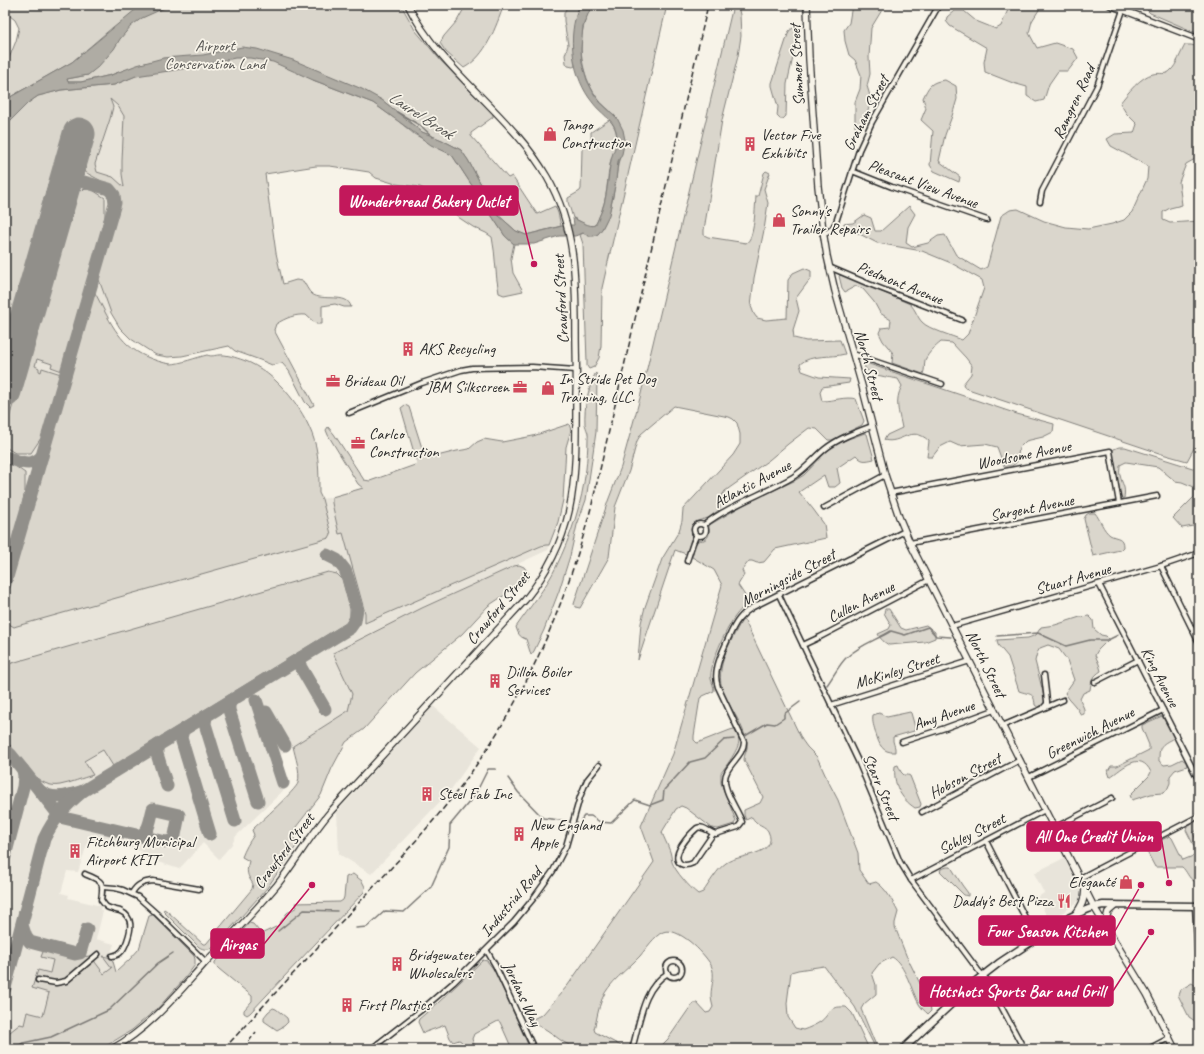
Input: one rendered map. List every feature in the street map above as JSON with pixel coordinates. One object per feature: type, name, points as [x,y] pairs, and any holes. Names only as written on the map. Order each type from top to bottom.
[{"type":"main road","name":"Crawford Street","points":[[112,1049],[132,1036],[160,1012],[183,988],[277,884],[311,835],[331,811],[502,626],[535,588],[557,548],[569,512],[575,464],[575,280],[574,260],[570,238],[559,200],[548,178],[532,154],[509,125],[445,60],[422,31],[408,5]]},
{"type":"main road","name":"Summer Street","points":[[807,5],[818,193],[823,235],[829,267]]},
{"type":"main road","points":[[1110,5],[1199,39]]},
{"type":"main road","name":"North Street","points":[[829,267],[885,476],[890,493],[910,543],[1094,907],[1147,994],[1175,1049]]},
{"type":"main road","points":[[1075,915],[1084,901],[1085,889]]},
{"type":"main road","points":[[902,1049],[983,975],[1062,921],[1094,907],[1116,905],[1197,906]]},
{"type":"main road","points":[[1105,924],[1108,912],[1116,905]]},
{"type":"street","name":"Graham Street","points":[[823,235],[832,229],[836,222],[859,150],[872,122],[939,5]]},
{"type":"street","name":"Ramgren Road","points":[[1040,202],[1042,191],[1097,86],[1123,10]]},
{"type":"street","name":"Pleasant View Avenue","points":[[852,171],[892,187],[987,220]]},
{"type":"street","name":"Piedmont Avenue","points":[[829,267],[962,320]]},
{"type":"street","points":[[853,354],[942,384]]},
{"type":"street","points":[[349,413],[445,375],[468,369],[532,367],[576,370]]},
{"type":"street","name":"Atlantic Avenue","points":[[687,561],[696,536],[694,532],[695,527],[698,524],[704,525],[734,506],[798,474],[825,449],[834,443],[872,426]]},
{"type":"street","name":"Woodsome Avenue","points":[[890,493],[1110,451],[1119,503]]},
{"type":"street","points":[[824,508],[885,476]]},
{"type":"street","name":"Sargent Avenue","points":[[910,543],[1157,496]]},
{"type":"street","name":"Atlantic Avenue","points":[[696,536],[700,537],[706,534],[706,528],[704,525]]},
{"type":"street","name":"Morningside Street","points":[[713,834],[722,833],[738,827],[742,822],[726,786],[725,779],[727,772],[742,749],[744,742],[716,684],[716,673],[719,660],[738,619],[754,607],[905,531]]},
{"type":"street","name":"Stuart Avenue","points":[[952,626],[1161,566],[1199,553]]},
{"type":"street","points":[[1161,566],[1199,643]]},
{"type":"street","name":"Cullen Avenue","points":[[803,645],[860,617],[929,580]]},
{"type":"street","name":"King Avenue","points":[[1099,584],[1199,781]]},
{"type":"street","name":"Starr Street","points":[[779,595],[858,761],[900,862],[910,880],[978,970],[988,980],[1024,1049]]},
{"type":"street","points":[[1094,682],[1138,660]]},
{"type":"street","name":"McKinley Street","points":[[831,705],[970,661]]},
{"type":"street","points":[[1043,709],[1047,703],[1044,675]]},
{"type":"street","points":[[1002,726],[1063,700]]},
{"type":"street","name":"Amy Avenue","points":[[902,742],[994,710]]},
{"type":"street","name":"Greenwich Avenue","points":[[1029,777],[1163,710]]},
{"type":"street","name":"Hobson Street","points":[[922,812],[1020,760]]},
{"type":"street","name":"Industrial Road","points":[[371,1049],[436,998],[487,950],[514,922],[540,890],[562,856],[580,797],[587,780],[599,765]]},
{"type":"street","points":[[1054,828],[1112,798]]},
{"type":"street","name":"Schley Street","points":[[910,880],[1045,810]]},
{"type":"street","points":[[1080,878],[1199,816]]},
{"type":"street","points":[[702,827],[713,834],[693,863],[685,865],[678,861],[678,851],[695,829],[702,827]]},
{"type":"street","points":[[986,841],[1036,939]]},
{"type":"street","points":[[85,874],[98,879],[103,887],[101,900],[107,907],[125,914],[131,925],[123,950],[117,955],[112,956]]},
{"type":"street","points":[[132,893],[138,885],[146,882],[199,889]]},
{"type":"street","points":[[103,887],[115,888],[132,893],[146,903],[206,962]]},
{"type":"street","points":[[1197,906],[1199,981]]},
{"type":"street","name":"Jordans Way","points":[[487,950],[534,1049]]},
{"type":"street","points":[[38,980],[56,983],[66,982],[98,954]]},
{"type":"street","points":[[632,1049],[645,1000],[655,983],[668,973]]},
{"type":"street","points":[[1148,1049],[1169,1038]]},
{"type":"street","points":[[379,1043],[382,1049]]},
{"type":"shaded area","points":[[141,5],[171,5],[142,18],[131,26],[98,67],[88,75],[67,79],[68,82],[81,82],[111,75],[137,65],[163,58],[203,55],[242,47],[257,49],[293,60],[362,89],[382,100],[422,132],[461,150],[497,214],[516,231],[526,235],[566,225],[574,225],[573,218],[593,226],[597,222],[602,210],[617,136],[612,123],[596,107],[580,81],[573,56],[572,43],[573,29],[580,5],[592,5],[583,26],[581,49],[582,63],[587,80],[594,94],[600,102],[617,118],[623,130],[625,140],[622,154],[618,161],[616,181],[609,215],[602,229],[594,236],[589,236],[583,233],[575,236],[559,236],[534,244],[514,244],[505,236],[452,155],[431,145],[373,103],[313,80],[273,62],[250,58],[235,58],[195,67],[136,76],[114,85],[61,90],[38,96],[28,103],[5,126],[5,101],[72,62]]},
{"type":"shaded area","points":[[123,84],[132,121],[116,271],[90,441],[297,506],[493,452],[566,457],[563,500],[558,522],[548,550],[422,608],[352,694],[348,711],[279,755],[288,782],[287,787],[236,836],[232,844],[219,859],[203,843],[179,869],[140,856],[141,851],[89,838],[78,872],[67,871],[61,893],[69,895],[68,898],[101,906],[100,910],[103,911],[96,939],[114,944],[111,953],[115,972],[14,1049],[5,1049],[5,168]]},
{"type":"shaded area","points":[[433,706],[481,747],[450,791],[371,874],[339,854],[337,812]]},
{"type":"shaded area","points":[[1064,858],[1081,891],[1080,899],[1049,922],[1038,897],[1044,893],[1034,873]]},
{"type":"green space","name":"Airport Conservation Land","points":[[5,5],[49,5],[51,8],[63,5],[401,5],[415,30],[441,61],[493,114],[493,117],[471,133],[471,136],[508,178],[512,176],[537,214],[555,206],[561,226],[526,235],[516,231],[497,214],[461,150],[422,132],[382,100],[313,80],[373,103],[414,134],[452,155],[505,236],[514,244],[511,258],[513,273],[523,291],[504,295],[499,293],[492,237],[458,217],[443,199],[420,187],[396,184],[376,178],[369,172],[330,166],[316,166],[265,174],[276,253],[283,284],[296,280],[303,281],[312,294],[322,297],[340,298],[349,302],[351,307],[344,307],[335,304],[322,306],[322,324],[316,324],[306,315],[298,315],[276,324],[274,330],[314,405],[310,407],[305,402],[289,371],[282,363],[272,365],[235,351],[229,346],[182,356],[168,357],[156,355],[131,339],[120,328],[111,313],[98,277],[119,203],[117,193],[108,184],[81,169],[90,136],[68,130],[5,349],[5,126],[28,103],[38,96],[61,90],[114,85],[138,75],[125,70],[81,82],[68,82],[67,79],[88,75],[113,27],[72,62],[5,101],[5,68],[16,41],[19,28],[15,20],[5,12]],"holes":[[[110,99],[118,106],[124,116],[122,161],[124,187],[113,177],[97,172],[95,164],[113,107]]]},
{"type":"green space","points":[[466,5],[504,5],[493,32],[479,56],[464,68],[446,52],[440,43],[457,21]]},
{"type":"green space","points":[[568,5],[580,5],[574,28],[573,43],[575,66],[573,67],[568,66],[566,63],[565,55],[568,45],[564,13]]},
{"type":"green space","points":[[592,5],[667,5],[602,288],[601,346],[599,358],[594,367],[589,369],[587,366],[583,244],[580,235],[583,233],[589,236],[598,234],[603,227],[610,210],[618,164],[621,156],[621,142],[618,123],[612,113],[593,92],[585,74],[581,54],[582,34],[585,20]]},
{"type":"green space","points":[[852,5],[885,5],[871,28],[869,57],[870,74],[867,86],[871,99],[865,123],[860,129],[855,127],[855,102],[860,89],[861,75],[855,60],[849,55],[844,30],[849,23]]},
{"type":"green space","points":[[1010,5],[1042,5],[1032,21],[1029,33],[1037,48],[1055,43],[1073,49],[1078,58],[1068,71],[1058,71],[1049,84],[1044,100],[1036,102],[1027,96],[1027,87],[985,72],[984,62],[987,48],[950,26],[946,21],[947,17],[954,11],[964,11],[976,21],[996,29],[1001,26]]},
{"type":"green space","points":[[1150,5],[1199,5],[1199,34],[1150,13],[1147,10]]},
{"type":"green space","points":[[737,7],[740,15],[741,36],[738,56],[722,120],[704,235],[708,237],[746,243],[749,240],[753,229],[756,196],[758,196],[764,173],[766,171],[770,173],[764,189],[768,203],[754,278],[751,306],[754,314],[757,318],[766,320],[787,318],[788,280],[793,273],[804,268],[811,271],[811,278],[796,298],[799,311],[793,330],[794,338],[806,341],[840,340],[845,354],[815,357],[800,364],[802,371],[819,377],[850,379],[849,383],[822,387],[820,392],[822,401],[848,398],[856,399],[864,421],[862,425],[832,440],[828,440],[817,429],[809,428],[769,460],[725,491],[721,497],[721,506],[719,510],[708,518],[697,521],[693,524],[691,528],[692,537],[686,554],[675,550],[638,660],[641,623],[645,607],[662,559],[679,531],[683,509],[733,455],[740,444],[740,434],[737,423],[733,419],[674,406],[641,434],[637,441],[629,471],[615,507],[609,557],[580,608],[575,607],[574,604],[608,501],[621,467],[640,398],[732,10]]},
{"type":"green space","points":[[793,28],[798,32],[798,35],[787,84],[786,116],[783,119],[780,119],[777,116],[778,107],[772,83],[789,31]]},
{"type":"green space","points":[[1185,45],[1199,47],[1199,78],[1196,88],[1199,114],[1199,159],[1197,158],[1186,164],[1179,182],[1182,205],[1170,208],[1163,212],[1163,220],[1170,223],[1199,221],[1199,439],[1187,461],[965,388],[963,384],[971,374],[972,366],[952,343],[941,342],[932,350],[925,360],[923,374],[892,363],[893,353],[883,341],[879,333],[881,328],[890,327],[891,320],[880,313],[874,302],[863,289],[856,286],[845,292],[842,288],[839,276],[841,275],[848,277],[910,304],[925,325],[962,340],[968,334],[984,288],[982,280],[951,263],[922,251],[877,243],[843,224],[853,223],[864,215],[871,218],[875,231],[881,231],[909,206],[915,214],[908,227],[906,243],[912,247],[928,243],[938,236],[945,235],[956,255],[981,270],[987,267],[1001,216],[1010,210],[1018,209],[1044,221],[1066,227],[1088,229],[1124,220],[1132,212],[1147,179],[1148,166],[1111,146],[1107,139],[1115,134],[1134,133],[1137,124],[1126,113],[1120,103],[1135,86],[1148,75],[1169,72],[1175,65]]},
{"type":"green space","points":[[945,80],[956,86],[957,99],[945,135],[939,161],[960,177],[959,182],[934,171],[930,165],[933,131],[921,120],[926,108],[923,98],[927,90],[933,83]]},
{"type":"green space","points":[[609,120],[616,131],[616,145],[611,160],[606,195],[602,209],[597,222],[590,226],[573,218],[568,198],[581,189],[582,149],[591,143],[591,132]]},
{"type":"green space","points":[[91,189],[105,198],[105,216],[62,371],[51,367],[52,364],[37,359],[35,366],[39,368],[39,371],[41,372],[42,368],[61,374],[55,397],[41,438],[31,453],[15,453],[5,447],[5,432],[75,190]]},
{"type":"green space","points":[[94,291],[109,320],[121,338],[137,352],[147,357],[171,364],[184,362],[207,355],[228,356],[243,360],[255,366],[279,384],[299,408],[312,434],[318,458],[319,493],[331,534],[329,538],[14,627],[9,624],[5,637],[5,599]]},
{"type":"green space","points":[[866,363],[1017,414],[1054,424],[1053,432],[1043,437],[1026,441],[1019,448],[1017,462],[1012,466],[1004,466],[997,447],[985,444],[959,446],[950,442],[940,447],[932,457],[927,457],[929,441],[923,436],[917,434],[896,440],[884,440],[887,435],[902,428],[898,397],[902,386],[898,379],[879,376],[870,372],[864,366]]},
{"type":"green space","points":[[596,373],[596,432],[586,500],[577,525],[570,556],[559,591],[544,630],[531,655],[526,639],[520,636],[516,627],[552,575],[575,519],[582,494],[586,465],[588,433],[585,424],[586,404],[590,386]]},
{"type":"green space","points":[[405,405],[409,407],[423,451],[427,458],[469,449],[477,442],[484,439],[502,442],[533,436],[569,424],[571,430],[566,447],[563,500],[558,522],[549,545],[541,546],[365,623],[365,613],[343,533],[339,534],[332,503],[332,497],[363,488],[358,484],[326,430],[328,427],[334,434],[364,480],[370,481],[417,463],[401,408]]},
{"type":"green space","points":[[865,433],[867,434],[874,459],[864,460],[860,459],[856,455],[837,468],[840,483],[835,487],[828,487],[824,475],[799,492],[824,524],[826,538],[775,549],[764,562],[757,563],[749,561],[742,570],[744,575],[738,585],[746,597],[745,601],[743,607],[727,630],[715,656],[711,673],[714,691],[700,698],[694,736],[694,740],[697,743],[734,729],[737,735],[739,741],[737,748],[721,773],[721,783],[736,821],[734,824],[718,829],[712,828],[686,808],[681,806],[676,809],[662,832],[676,870],[698,894],[703,892],[716,873],[726,863],[763,850],[768,845],[770,839],[767,829],[756,822],[752,817],[746,820],[744,815],[744,810],[760,803],[763,797],[744,760],[747,747],[746,739],[741,725],[723,692],[721,683],[722,664],[725,654],[742,620],[745,621],[802,740],[817,757],[838,800],[858,853],[859,870],[869,884],[876,882],[883,888],[898,912],[895,927],[906,955],[930,1004],[931,1011],[928,1014],[922,1008],[897,961],[892,957],[879,964],[872,973],[876,985],[876,994],[864,1004],[861,1009],[879,1049],[876,1049],[855,1007],[824,966],[791,972],[787,1003],[788,1017],[795,1028],[803,1030],[820,1022],[832,1009],[846,1007],[852,1013],[869,1049],[846,1049],[839,1046],[836,1049],[658,1049],[668,1039],[693,1003],[697,1003],[706,1013],[710,1012],[713,1007],[711,995],[713,972],[711,965],[703,954],[690,942],[676,933],[669,931],[663,932],[653,940],[640,956],[613,982],[605,993],[599,1006],[594,1029],[595,1032],[625,1049],[598,1049],[590,1045],[569,1045],[547,1030],[531,1024],[529,1021],[543,1014],[568,985],[654,862],[641,826],[673,754],[722,585],[714,570],[692,557],[694,546],[697,541],[704,540],[707,537],[709,534],[709,526],[711,524],[752,500],[794,481],[804,475],[825,453],[835,445]]},
{"type":"green space","points":[[1125,447],[1199,470],[1199,525],[1182,528],[1173,518],[1194,497],[1194,487],[1175,481],[1158,467],[1126,462],[1120,465],[1120,474],[1124,486],[1124,498],[1121,498],[1112,452],[1114,449]]},
{"type":"green space","points":[[12,464],[25,473],[25,491],[16,532],[5,570],[5,465]]},
{"type":"green space","points":[[1089,513],[1095,513],[1103,527],[1110,535],[1121,539],[1123,547],[1120,550],[1093,556],[1084,519]]},
{"type":"green space","points":[[519,565],[524,567],[529,574],[526,581],[488,606],[462,634],[415,673],[364,729],[346,742],[332,768],[321,795],[292,834],[297,845],[267,888],[214,947],[210,949],[203,949],[199,947],[163,911],[164,909],[167,911],[203,944],[206,944],[252,889],[253,884],[248,873],[249,861],[242,857],[254,835],[252,830],[285,799],[298,783],[298,769],[293,746],[348,711],[352,694],[333,653],[422,608]]},
{"type":"green space","points":[[328,572],[337,574],[342,579],[350,609],[350,616],[346,623],[113,766],[103,750],[84,761],[93,775],[60,785],[52,785],[45,783],[33,774],[10,745],[5,743],[5,665]]},
{"type":"green space","points":[[885,609],[889,609],[901,628],[906,630],[926,625],[935,632],[935,638],[925,642],[889,645],[880,638],[878,634],[889,629],[891,625],[884,613]]},
{"type":"green space","points":[[1089,616],[1093,620],[1094,629],[1109,639],[1095,655],[1101,671],[1093,679],[1090,690],[1083,693],[1080,699],[1084,709],[1084,714],[1081,715],[1065,693],[1074,680],[1067,660],[1059,649],[1048,645],[1040,648],[1035,661],[1045,700],[1039,708],[1035,705],[1034,698],[1032,696],[1019,691],[1008,657],[998,645],[997,640],[1028,638],[1036,635],[1041,627]]},
{"type":"green space","points":[[910,712],[915,727],[914,731],[893,737],[895,752],[887,751],[882,747],[877,738],[873,715],[879,713],[887,717]]},
{"type":"green space","points":[[1162,716],[1174,738],[1161,746],[1159,761],[1164,765],[1172,764],[1182,759],[1186,762],[1187,766],[1175,770],[1170,776],[1170,783],[1167,790],[1162,793],[1151,794],[1132,800],[1130,795],[1149,776],[1151,772],[1147,766],[1142,762],[1131,763],[1110,777],[1108,771],[1111,766],[1117,766],[1149,750],[1149,745],[1142,725]]},
{"type":"green space","points":[[898,765],[904,775],[910,776],[921,804],[920,807],[915,808],[905,800],[896,785],[895,766]]},
{"type":"green space","points":[[1199,820],[1199,829],[1193,833],[1199,846],[1199,879],[1194,881],[1192,880],[1182,867],[1155,867],[1146,850],[1146,847],[1170,836],[1183,860],[1198,854],[1186,830],[1187,826]]},
{"type":"green space","points":[[951,867],[968,893],[968,896],[964,895],[940,871],[941,869]]},
{"type":"green space","points":[[353,874],[362,881],[365,887],[364,892],[250,1013],[247,1015],[244,1013],[244,1010],[252,1001],[252,996],[219,969],[215,965],[215,962],[249,923],[253,924],[263,933],[278,926],[287,913],[297,907],[295,903],[340,902],[344,897],[346,877]]},
{"type":"green space","points":[[153,915],[194,956],[195,959],[195,965],[159,1007],[132,1030],[101,1049],[5,1049],[5,1036],[20,1024],[24,1025],[27,1012],[43,1016],[49,993],[32,988],[38,970],[50,973],[53,960],[41,957],[44,949],[72,957],[93,956],[95,962],[104,974],[112,968],[103,956],[112,958],[116,972],[139,949],[149,916]]},
{"type":"green space","points":[[483,960],[487,961],[495,971],[530,1049],[512,1049],[500,1022],[498,1021],[474,1034],[472,1039],[476,1049],[465,1049],[459,1040],[453,1042],[445,1025],[423,1033],[418,1022],[419,1019]]},
{"type":"green space","points":[[1192,983],[1196,986],[1199,994],[1199,1033],[1195,1021],[1189,1017],[1178,995],[1180,990]]},
{"type":"green space","points":[[273,1008],[287,1018],[288,1022],[277,1030],[264,1021],[264,1017]]},
{"type":"waterway","name":"Laurel Brook","points":[[397,112],[421,126],[433,137]]},
{"type":"waterway","points":[[827,685],[839,666],[847,657],[863,646],[891,631],[905,635],[928,627],[936,636],[951,637]]},
{"type":"waterway","points":[[997,636],[1038,633],[1066,646],[1090,640],[1108,640],[1118,635]]},
{"type":"waterway","points":[[745,736],[767,723],[775,724],[784,718],[784,714],[800,702]]},
{"type":"waterway","points":[[581,820],[584,816],[591,816],[600,822],[611,823],[635,800],[650,805],[663,800],[664,790],[690,762],[705,758],[724,740],[734,739]]},
{"type":"waterway","points":[[356,928],[367,927],[385,911],[404,912],[431,887],[449,847],[450,825],[475,795],[488,769],[496,769]]},
{"type":"waterway","points":[[508,778],[518,792],[543,818],[568,821]]},
{"type":"waterway","points":[[278,931],[304,910],[337,911]]},
{"type":"waterway","points":[[13,1049],[23,1043],[51,1037],[109,1010],[158,963],[173,953]]},
{"type":"taxiway","points":[[5,584],[115,203],[114,195],[109,189],[66,177]]},
{"type":"taxiway","points":[[5,457],[20,462],[29,463],[38,460],[42,456]]},
{"type":"taxiway","points":[[5,988],[44,839],[65,807],[83,791],[350,628],[355,621],[357,609],[348,578],[345,570],[337,560],[327,555]]},
{"type":"taxiway","points":[[301,658],[300,666],[325,709]]},
{"type":"taxiway","points":[[256,700],[283,783]]},
{"type":"taxiway","points":[[231,701],[229,710],[258,801]]},
{"type":"taxiway","points":[[266,712],[285,745]]},
{"type":"taxiway","points":[[206,716],[205,724],[235,821]]},
{"type":"taxiway","points":[[183,730],[181,738],[210,834]]},
{"type":"taxiway","points":[[158,745],[157,754],[167,786]]},
{"type":"taxiway","points":[[5,750],[11,755],[40,791],[45,794],[60,797],[80,792]]},
{"type":"taxiway","points":[[5,856],[23,787],[23,770]]},
{"type":"taxiway","points":[[40,791],[58,814],[64,818],[166,842],[174,840],[179,815],[153,809],[147,829],[145,832],[142,834],[138,836]]},
{"type":"taxiway","points":[[22,925],[26,937],[30,942],[75,954],[80,953],[87,929]]},
{"type":"runway","points":[[5,391],[79,134]]},
{"type":"railway","points":[[224,1049],[444,808],[485,752],[520,694],[535,664],[549,633],[573,570],[592,504],[708,5]]},
{"type":"railway","points":[[243,1049],[256,1032]]},
{"type":"place","name":"Tango Construction","points":[[550,134]]},
{"type":"place","name":"Vector Five Exhibits","points":[[750,144]]},
{"type":"place","name":"Sonny's Trailer Repairs","points":[[779,220]]},
{"type":"place","name":"Wonderbread Bakery Outlet","points":[[534,264]]},
{"type":"place","name":"AKS Recycling","points":[[408,349]]},
{"type":"place","name":"Brideau Oil","points":[[333,381]]},
{"type":"place","name":"JBM Silkscreen","points":[[520,387]]},
{"type":"place","name":"In Stride Pet Dog Training, LLC.","points":[[548,388]]},
{"type":"place","name":"Carlco Construction","points":[[358,443]]},
{"type":"place","name":"Dillon Boiler Services","points":[[495,681]]},
{"type":"place","name":"Steel Fab Inc","points":[[427,794]]},
{"type":"place","name":"New England Apple","points":[[519,834]]},
{"type":"place","name":"Fitchburg Municipal Airport KFIT","points":[[75,851]]},
{"type":"place","name":"Eleganté","points":[[1126,882]]},
{"type":"place","name":"All One Credit Union","points":[[1169,883]]},
{"type":"place","name":"Airgas","points":[[312,885]]},
{"type":"place","name":"Four Season Kitchen","points":[[1141,885]]},
{"type":"place","name":"Daddy's Best Pizza","points":[[1064,901]]},
{"type":"place","name":"Hotshots Sports Bar and Grill","points":[[1151,932]]},
{"type":"place","name":"Bridgewater Wholesalers","points":[[397,964]]},
{"type":"place","name":"First Plastics","points":[[347,1005]]}]
